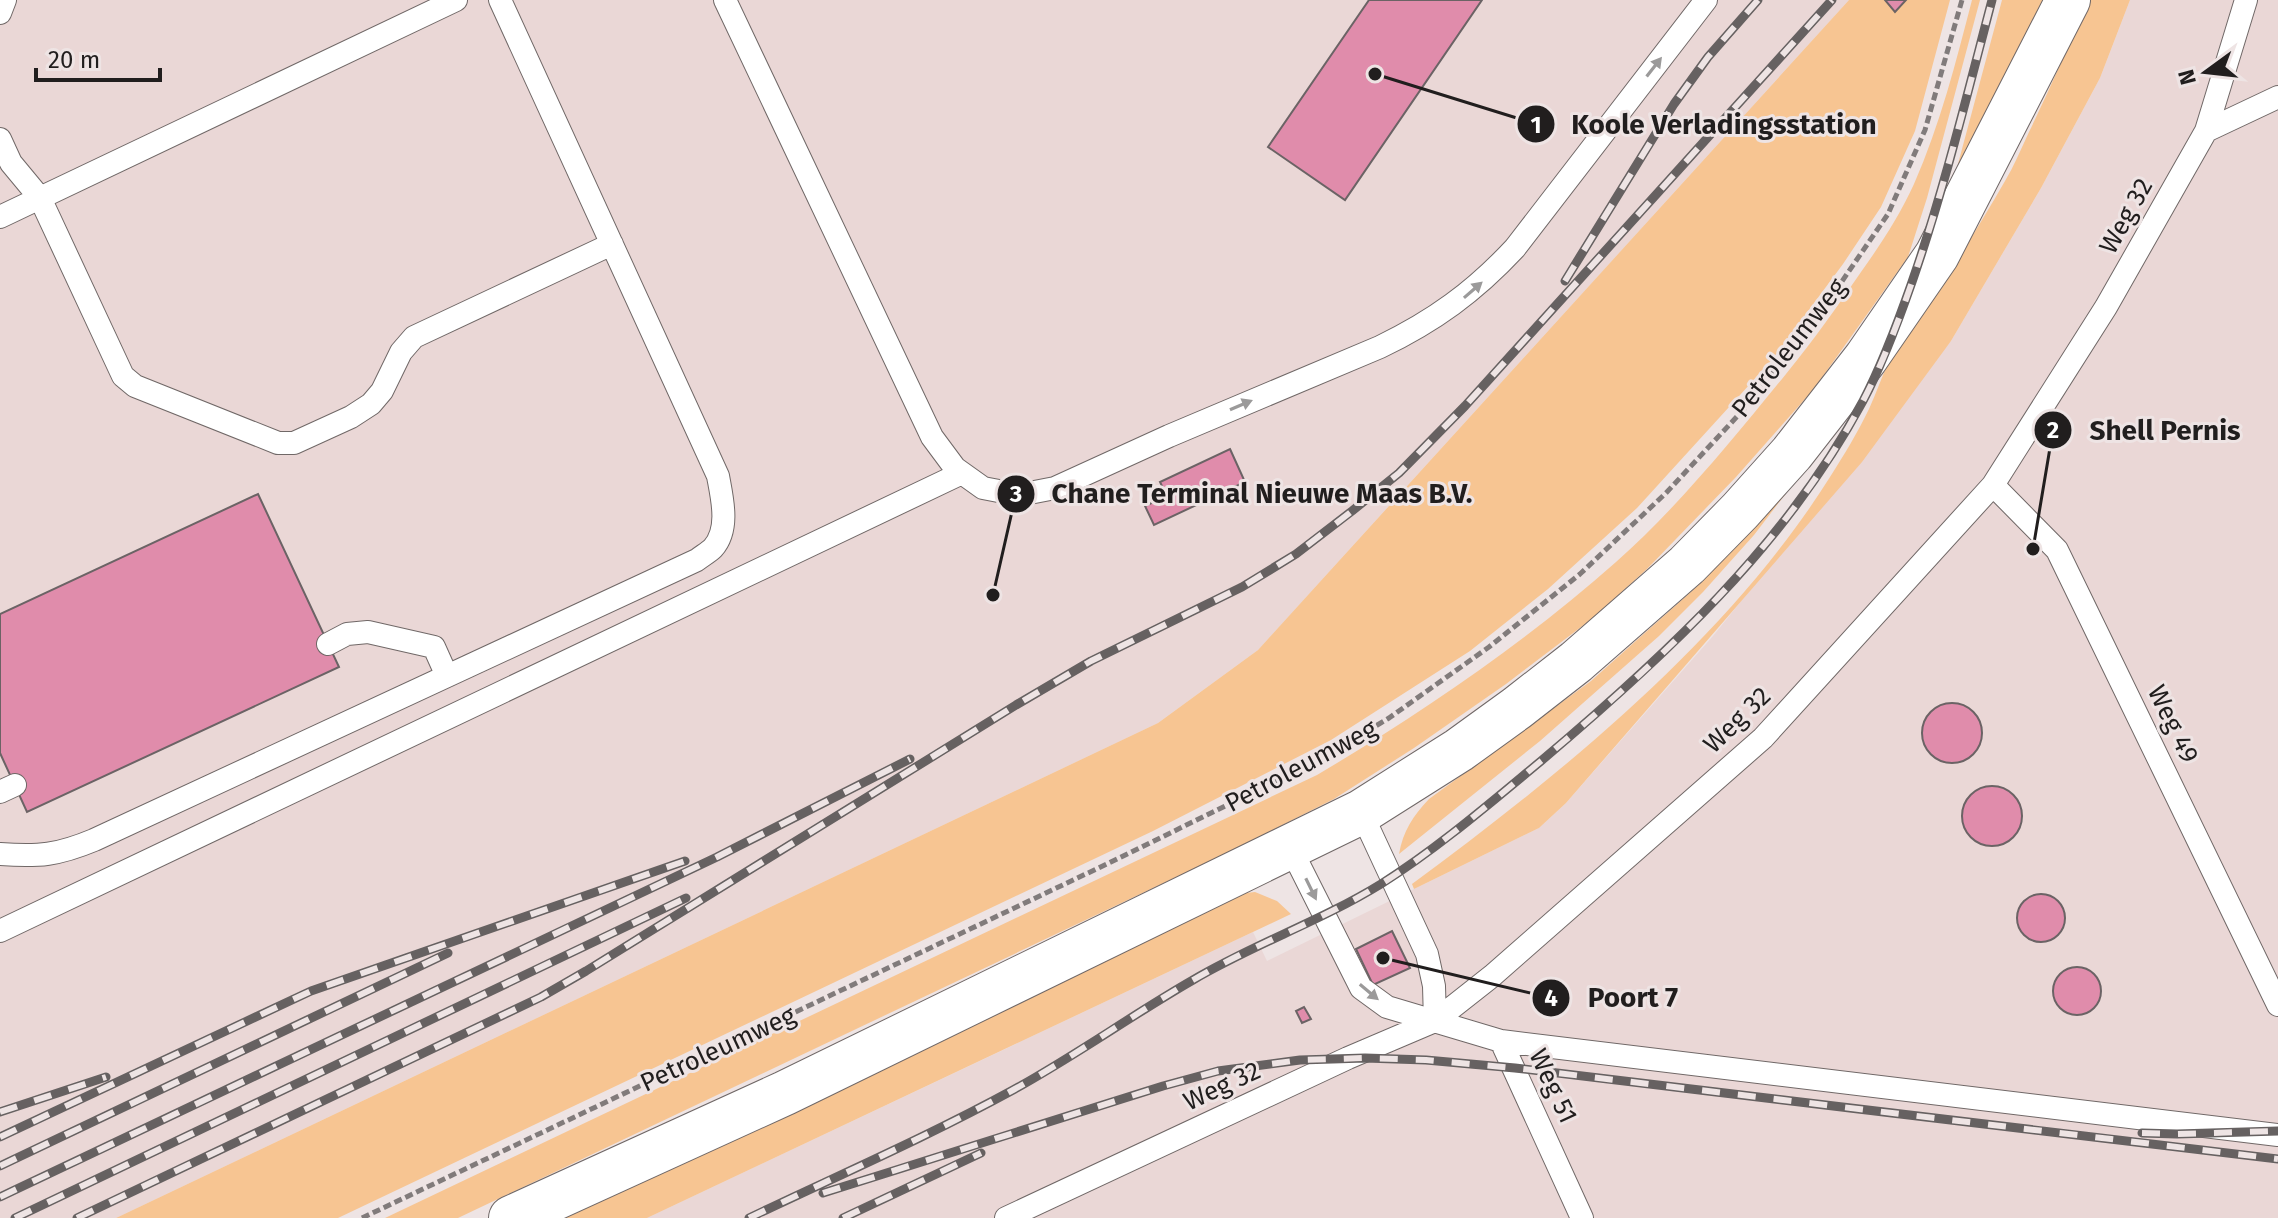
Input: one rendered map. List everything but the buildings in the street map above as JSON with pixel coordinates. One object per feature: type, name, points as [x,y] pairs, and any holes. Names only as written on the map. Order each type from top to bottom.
[{"type":"street","points":[[511,1218],[785,1093],[1361,812],[1459,750],[1576,662],[1687,565],[1740,511],[1792,453],[1866,358],[1937,255],[2068,0]]},
{"type":"lane","points":[[0,13],[5,0]]},
{"type":"lane","points":[[0,217],[456,0]]},
{"type":"lane","points":[[0,854],[34,857],[66,852],[697,560],[715,546],[723,528],[718,476],[500,0]]},
{"type":"lane","points":[[725,0],[932,437],[955,468],[983,488],[1019,495],[1055,488],[1380,347],[1462,299],[1515,248],[1706,0]]},
{"type":"lane","name":"Weg 32","points":[[1006,1218],[1348,1058],[1435,1021],[1492,976],[1763,738],[1993,485],[2106,307],[2206,131],[2246,0]]},
{"type":"lane","points":[[2206,131],[2278,97]]},
{"type":"lane","points":[[0,139],[11,163],[40,198],[123,376],[135,386],[278,443],[294,443],[351,417],[371,404],[382,391],[401,352],[414,337],[612,244]]},
{"type":"lane","points":[[0,931],[962,473]]},
{"type":"lane","name":"Weg 49","points":[[1993,485],[2057,550],[2278,1005]]},
{"type":"lane","points":[[328,644],[347,634],[368,632],[434,647],[447,676]]},
{"type":"lane","points":[[1361,812],[1427,954],[1434,986],[1435,1021]]},
{"type":"lane","name":"Weg 51","points":[[1290,847],[1361,988],[1387,1007],[1501,1041],[1582,1218]]},
{"type":"lane","points":[[1501,1041],[2278,1135]]},
{"type":"path","name":"Petroleumweg","points":[[362,1218],[1317,761],[1389,718],[1489,647],[1580,574],[1666,493],[1744,409],[1821,312],[1888,214],[1925,130],[1962,0]]},
{"type":"shaded area","points":[[0,0],[1849,0],[1258,650],[1158,723],[116,1218],[0,1218]]},
{"type":"shaded area","points":[[1849,0],[1950,0],[1915,131],[1881,207],[1771,361],[1637,508],[1548,589],[1470,651],[1331,740],[1153,831],[338,1218],[116,1218],[1158,723],[1258,650]]},
{"type":"shaded area","points":[[1972,0],[1980,0],[1908,257],[1813,390],[1736,477],[1647,569],[1593,618],[1414,748],[1334,799],[1229,852],[458,1218],[385,1218],[1317,775],[1433,702],[1546,620],[1616,562],[1684,495],[1825,324],[1890,229],[1914,184],[1947,93]]},
{"type":"shaded area","points":[[2002,0],[2044,0],[1951,190]]},
{"type":"shaded area","points":[[2088,0],[2130,0],[2100,78],[2041,188],[1951,341],[1862,462],[1566,803],[1539,828],[1414,889],[1412,884],[1527,796],[1640,699],[1743,593],[1789,536],[1851,443],[1885,369],[1958,259],[2008,175]]},
{"type":"shaded area","points":[[2130,0],[2278,0],[2278,1218],[647,1218],[1253,932],[1267,961],[1539,828],[1566,803],[1713,636],[1951,341],[2041,188],[2100,78]]},
{"type":"shaded area","points":[[1787,492],[1754,535],[1659,636],[1540,741],[1399,854],[1410,824],[1429,799],[1591,681],[1703,581]]},
{"type":"shaded area","points":[[1255,892],[1277,901],[1291,914],[647,1218],[556,1218],[1134,944],[1246,893]]},
{"type":"railway","points":[[1565,281],[1674,104],[1708,57],[1758,0]]},
{"type":"railway","points":[[77,1218],[541,997],[1016,705],[1091,661],[1242,587],[1296,554],[1399,473],[1465,406],[1832,0]]},
{"type":"railway","points":[[749,1218],[981,1107],[1216,967],[1335,910],[1381,884],[1443,841],[1502,793],[1587,722],[1677,639],[1760,551],[1798,503],[1832,454],[1870,387],[1896,327],[1924,247],[1992,0]]},
{"type":"railway","points":[[0,1197],[717,857],[910,759]]},
{"type":"railway","points":[[0,1137],[311,991],[685,861]]},
{"type":"railway","points":[[15,1218],[686,898]]},
{"type":"railway","points":[[0,1166],[448,953]]},
{"type":"railway","points":[[823,1193],[1218,1071],[1300,1060],[1365,1058],[1515,1068],[2278,1159]]},
{"type":"railway","points":[[0,1112],[106,1077]]},
{"type":"railway","points":[[2142,1133],[2278,1131]]},
{"type":"railway","points":[[843,1218],[981,1153]]},
{"type":"place","name":"Koole Verladingsstation","points":[[1375,74]]},
{"type":"place","name":"Shell Pernis","points":[[2033,549]]},
{"type":"place","name":"Chane Terminal Nieuwe Maas B.V.","points":[[993,595]]},
{"type":"place","name":"Poort 7","points":[[1383,958]]}]
